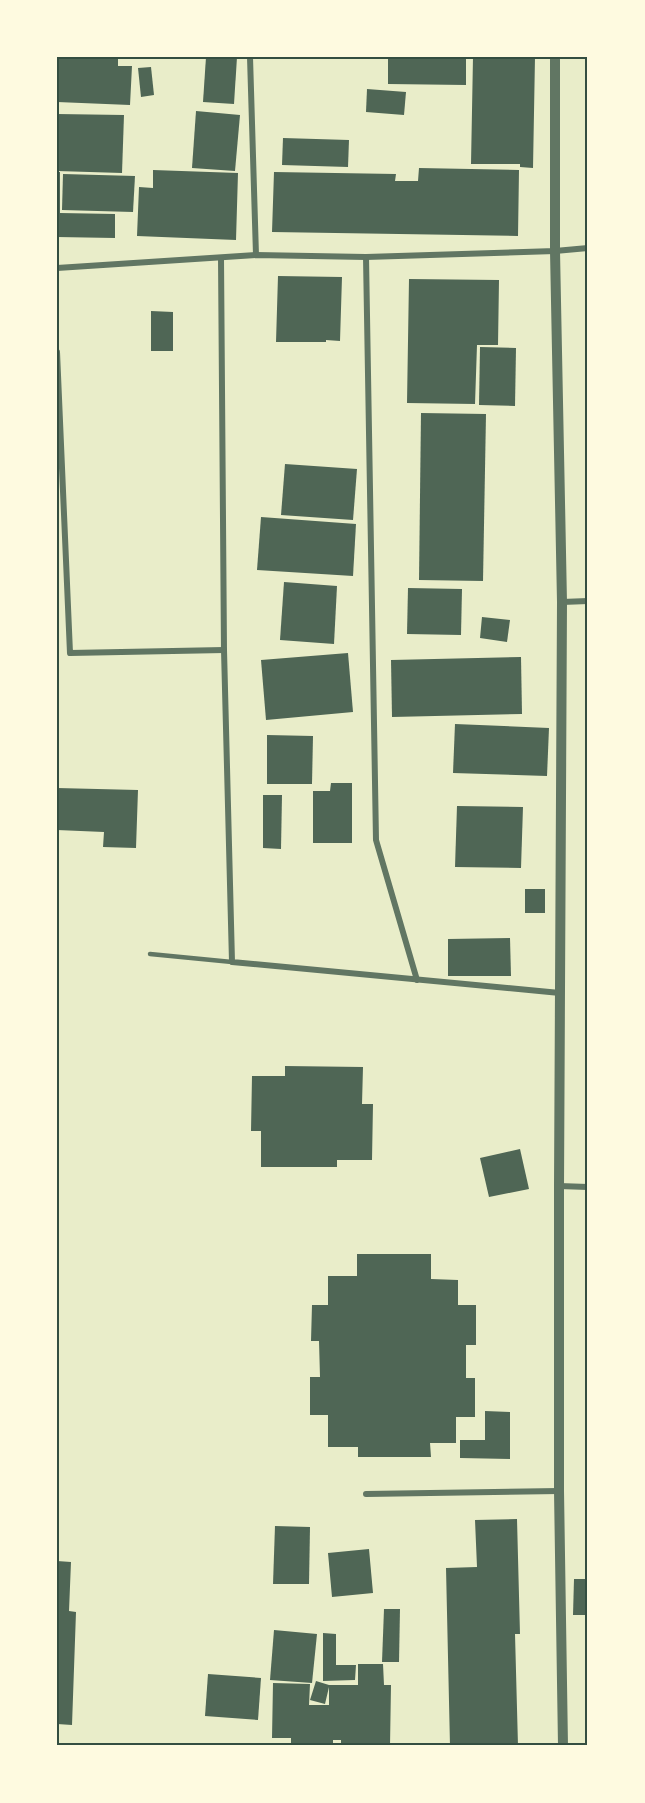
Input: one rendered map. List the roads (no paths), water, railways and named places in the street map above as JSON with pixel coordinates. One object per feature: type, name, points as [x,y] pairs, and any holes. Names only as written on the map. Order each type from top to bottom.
[{"type":"street","points":[[250,57],[256,255]]},
{"type":"street","points":[[555,57],[555,251],[562,602],[559,1491],[563,1746]]},
{"type":"street","points":[[57,268],[256,255],[366,257],[588,248]]},
{"type":"street","points":[[366,257],[376,840],[417,980]]},
{"type":"street","points":[[221,258],[224,650],[232,962],[560,993]]},
{"type":"street","points":[[57,352],[70,653],[224,650]]},
{"type":"street","points":[[562,602],[588,602]]},
{"type":"street","points":[[559,1186],[588,1187]]},
{"type":"street","points":[[366,1494],[559,1491]]},
{"type":"lane","points":[[150,954],[232,962]]}]
